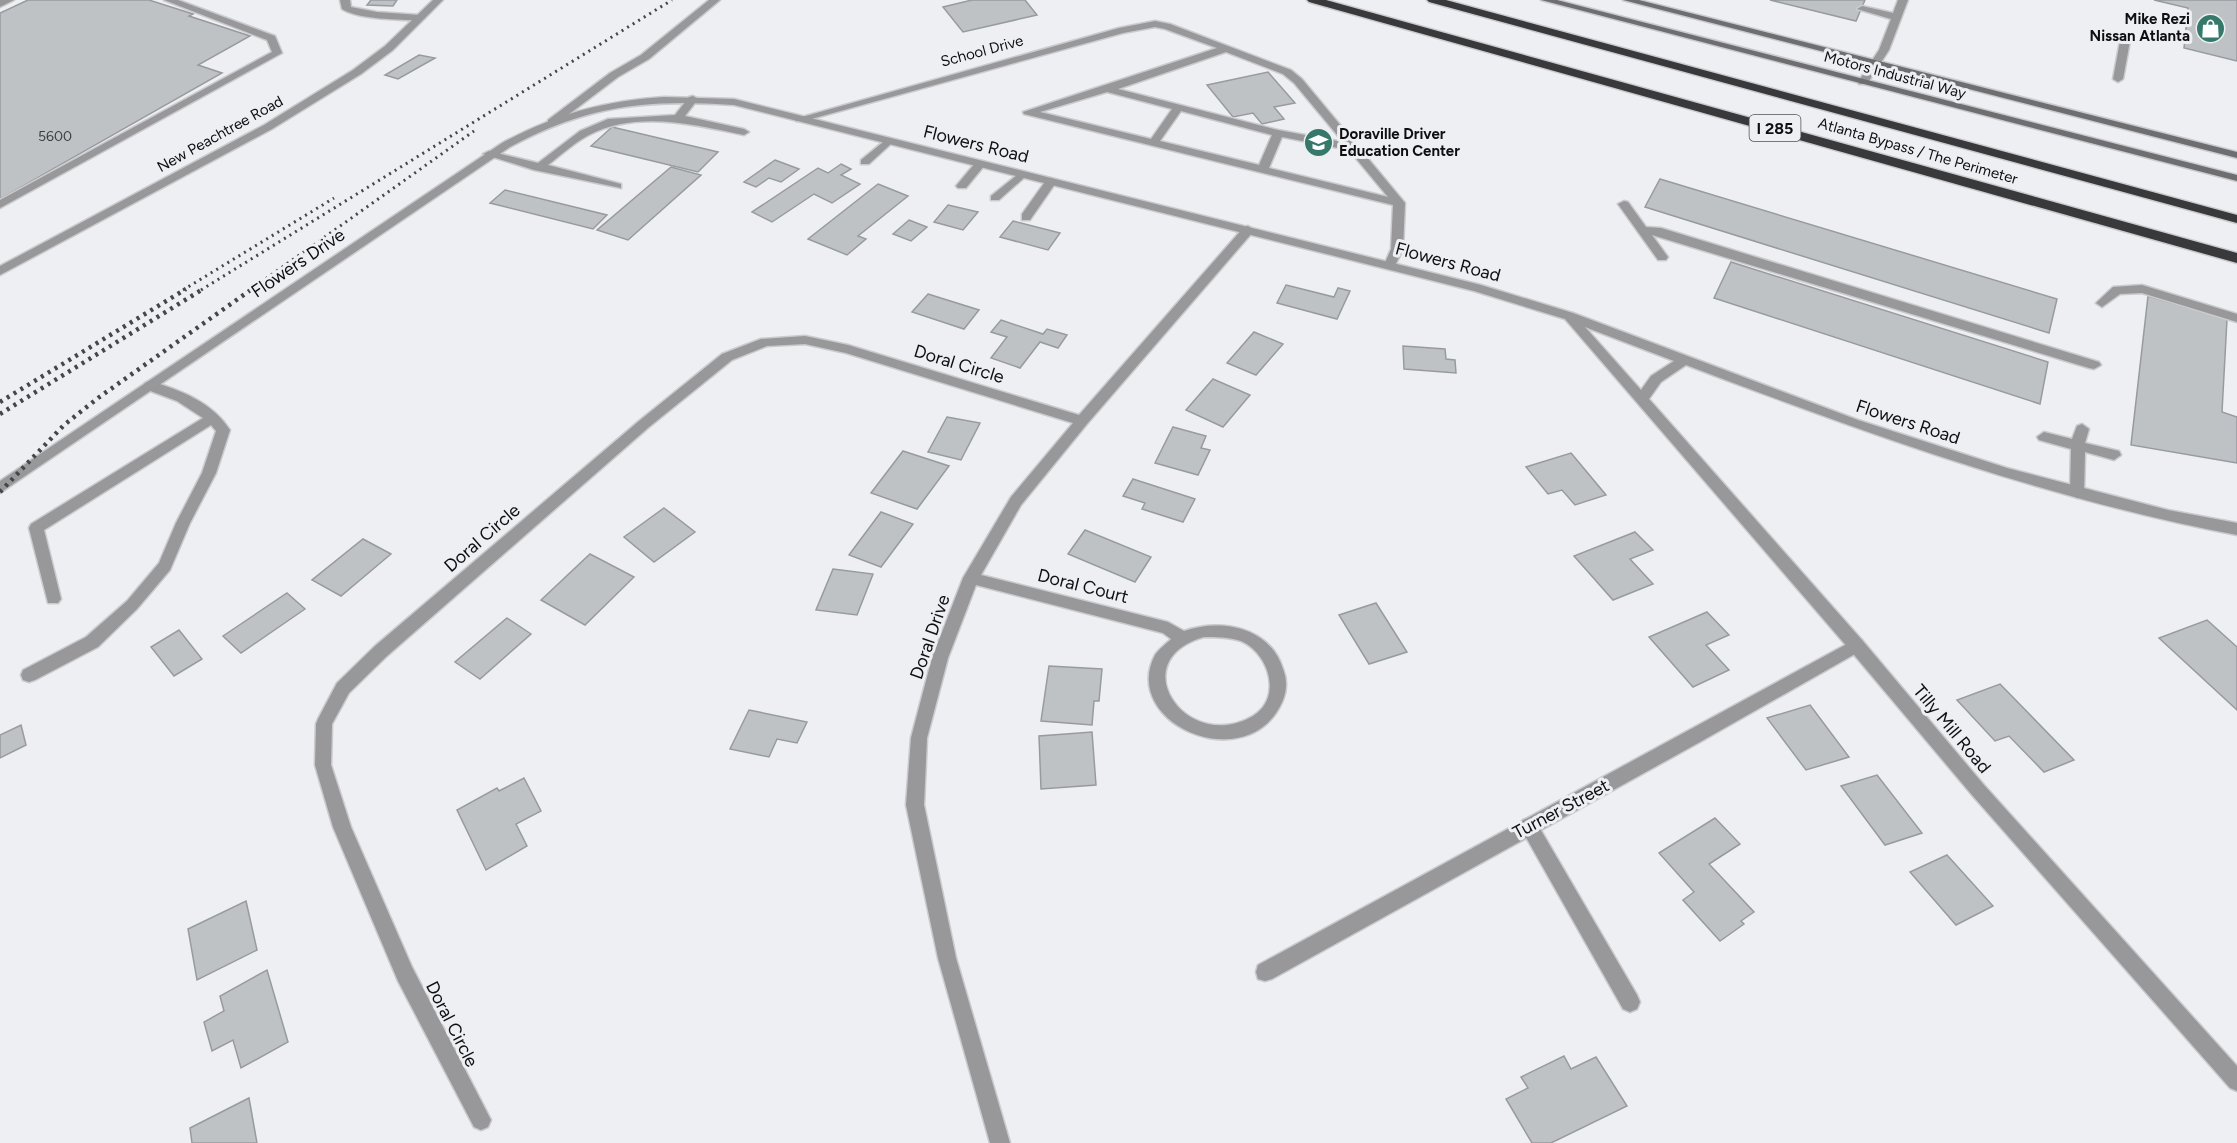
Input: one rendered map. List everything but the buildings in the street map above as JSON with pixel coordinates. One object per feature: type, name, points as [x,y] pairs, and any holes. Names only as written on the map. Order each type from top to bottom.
[{"type":"highway","name":"Atlanta Bypass / The Perimeter","points":[[1313,0],[2237,258]]},
{"type":"highway","name":"Atlanta Bypass / The Perimeter","points":[[1433,0],[2237,219]]},
{"type":"main road","name":"Motors Industrial Way","points":[[1546,0],[2237,178]]},
{"type":"main road","name":"Motors Industrial Way","points":[[1628,0],[2237,155]]},
{"type":"street","points":[[0,4],[9,0]]},
{"type":"street","points":[[0,205],[277,53],[272,38],[169,0]]},
{"type":"street","points":[[345,0],[347,9],[377,15],[420,18]]},
{"type":"street","name":"New Peachtree Road","points":[[0,270],[268,127],[357,72],[389,48],[438,0]]},
{"type":"street","points":[[552,122],[614,75],[645,57],[715,0]]},
{"type":"street","points":[[1863,82],[1884,50],[1903,0]]},
{"type":"street","points":[[1862,9],[1896,17]]},
{"type":"street","name":"School Drive","points":[[800,119],[1122,30],[1155,24],[1287,72],[1306,89],[1399,203]]},
{"type":"street","points":[[2118,79],[2125,41]]},
{"type":"street","points":[[1225,49],[1106,89],[1028,112],[1399,203],[1397,249],[1390,265]]},
{"type":"street","points":[[1106,89],[1278,133],[1355,148]]},
{"type":"street","points":[[678,118],[693,99]]},
{"type":"street","name":"Flowers Road","points":[[633,101],[693,99],[734,102],[1390,265],[1569,316],[1852,423],[2005,473],[2168,516],[2237,529]]},
{"type":"street","name":"Flowers Drive","points":[[0,488],[489,154],[552,122],[633,101]]},
{"type":"street","points":[[1153,143],[1178,108]]},
{"type":"street","points":[[538,168],[584,133],[612,121],[678,118],[744,132]]},
{"type":"street","points":[[1262,170],[1278,133]]},
{"type":"street","points":[[865,162],[888,141]]},
{"type":"street","points":[[489,154],[617,186]]},
{"type":"street","points":[[962,186],[980,164]]},
{"type":"street","points":[[995,198],[1022,174]]},
{"type":"street","points":[[1026,216],[1052,181]]},
{"type":"street","points":[[1624,204],[1662,257]]},
{"type":"street","name":"Doral Drive","points":[[1000,1143],[947,958],[915,805],[919,738],[940,658],[971,578],[1016,501],[1082,421],[1248,230]]},
{"type":"street","points":[[1643,231],[1669,235],[2094,364]]},
{"type":"street","points":[[2102,303],[2117,290],[2142,289],[2237,318]]},
{"type":"street","name":"Tilly Mill Road","points":[[1569,316],[1856,645],[1978,790],[2237,1081]]},
{"type":"street","name":"Doral Circle","points":[[481,1120],[405,974],[342,827],[322,765],[324,724],[343,688],[381,651],[644,424],[727,357],[766,342],[805,340],[848,349],[1082,421]]},
{"type":"street","points":[[1642,399],[1656,380],[1686,359]]},
{"type":"street","points":[[29,675],[92,642],[132,605],[165,566],[209,473],[223,430],[203,408],[182,396],[150,386]]},
{"type":"street","points":[[53,599],[36,528],[212,418]]},
{"type":"street","points":[[2077,493],[2078,444],[2082,429]]},
{"type":"street","points":[[2044,436],[2114,455]]},
{"type":"street","name":"Doral Court","points":[[971,578],[1168,628],[1182,638]]},
{"type":"street","points":[[1204,631],[1227,631],[1249,638],[1267,652],[1278,670],[1279,690],[1272,709],[1256,725],[1233,732],[1208,733],[1185,724],[1167,709],[1158,690],[1157,670],[1166,652],[1182,638],[1204,631]]},
{"type":"street","name":"Turner Street","points":[[1265,972],[1694,737],[1856,645]]},
{"type":"street","points":[[1528,826],[1630,1002]]},
{"type":"railway","points":[[201,290],[672,0]]},
{"type":"railway","points":[[250,290],[474,131]]},
{"type":"railway","points":[[183,290],[334,198]]},
{"type":"railway","points":[[0,402],[186,289]]},
{"type":"railway","points":[[0,414],[203,289]]},
{"type":"railway","points":[[0,492],[64,425],[98,398],[252,289]]},
{"type":"place","name":"Mike Rezi Nissan Atlanta","points":[[2211,28]]},
{"type":"place","name":"Doraville Driver Education Center","points":[[1318,143]]}]
